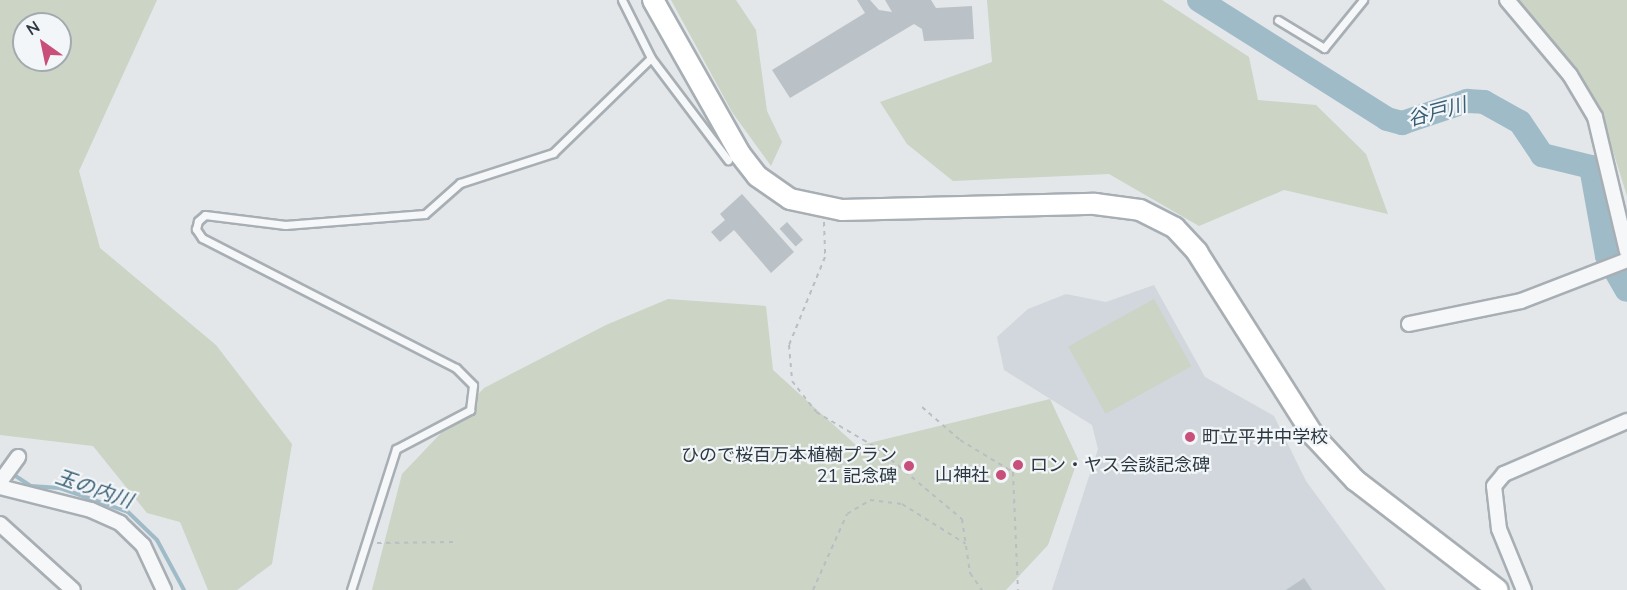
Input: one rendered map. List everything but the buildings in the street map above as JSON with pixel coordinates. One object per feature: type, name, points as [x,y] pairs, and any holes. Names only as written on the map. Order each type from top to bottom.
[{"type":"street","points":[[653,0],[747,165],[774,190],[824,209],[1095,204],[1158,216],[1197,252],[1297,413],[1332,457],[1354,480],[1498,590]]},
{"type":"street","points":[[1507,0],[1570,75],[1595,117],[1627,251]]},
{"type":"street","points":[[1409,324],[1521,300],[1615,265]]},
{"type":"street","points":[[1524,590],[1499,529],[1494,486],[1504,474],[1627,421]]},
{"type":"street","points":[[16,460],[1,483],[91,510],[120,524],[143,545],[164,590]]},
{"type":"street","points":[[0,524],[73,590]]},
{"type":"lane","points":[[622,0],[651,58],[728,160]]},
{"type":"lane","points":[[1278,21],[1324,48],[1363,0]]},
{"type":"lane","points":[[351,590],[396,449],[470,410],[473,385],[456,368],[202,238],[196,229],[198,221],[205,215],[285,225],[425,214],[460,183],[553,153],[651,58]]},
{"type":"path","points":[[824,209],[825,257],[793,327],[787,365],[792,381],[816,412],[878,448],[953,509],[967,529],[966,544],[970,573],[982,590]]},
{"type":"path","points":[[922,407],[960,440],[1008,466],[1016,480],[1018,590]]},
{"type":"path","points":[[813,590],[847,514],[870,500],[902,504],[966,544]]},
{"type":"path","points":[[365,543],[453,542]]},
{"type":"shaded area","name":"町立平井中学校","points":[[1154,285],[1205,377],[1274,416],[1306,481],[1386,590],[1052,590],[1098,449],[1092,425],[1004,370],[997,337],[1028,309],[1066,294],[1106,302]]},
{"type":"green space","points":[[0,0],[157,0],[79,171],[100,248],[216,345],[292,444],[272,564],[237,590],[208,590],[180,522],[147,513],[93,446],[0,435]]},
{"type":"green space","points":[[671,0],[736,0],[756,30],[767,111],[782,142],[771,166],[732,112]]},
{"type":"green space","points":[[987,0],[1162,0],[1249,57],[1258,100],[1316,105],[1366,154],[1388,214],[1284,190],[1199,226],[1109,174],[953,181],[907,144],[880,102],[992,62]]},
{"type":"green space","points":[[1514,0],[1627,0],[1627,196],[1600,110]]},
{"type":"green space","points":[[668,299],[766,306],[773,370],[857,446],[1050,399],[1078,459],[1048,545],[1006,590],[372,590],[402,474],[484,388],[606,325]]},
{"type":"green space","points":[[1154,299],[1191,366],[1106,414],[1068,347]]},
{"type":"waterway","name":"谷戸川","points":[[1199,0],[1387,119],[1402,123],[1467,101],[1484,102],[1520,122],[1542,155],[1591,167],[1607,256],[1627,290]]},
{"type":"waterway","name":"玉の内川","points":[[11,473],[31,486],[60,488],[128,512],[157,540],[184,590]]},
{"type":"place","name":"町立平井中学校","points":[[1190,437]]},
{"type":"place","name":"ロン・ヤス会談記念碑","points":[[1018,465]]},
{"type":"place","name":"ひので桜百万本植樹プラン 21 記念碑","points":[[909,466]]},
{"type":"place","name":"山神社","points":[[1001,475]]}]
